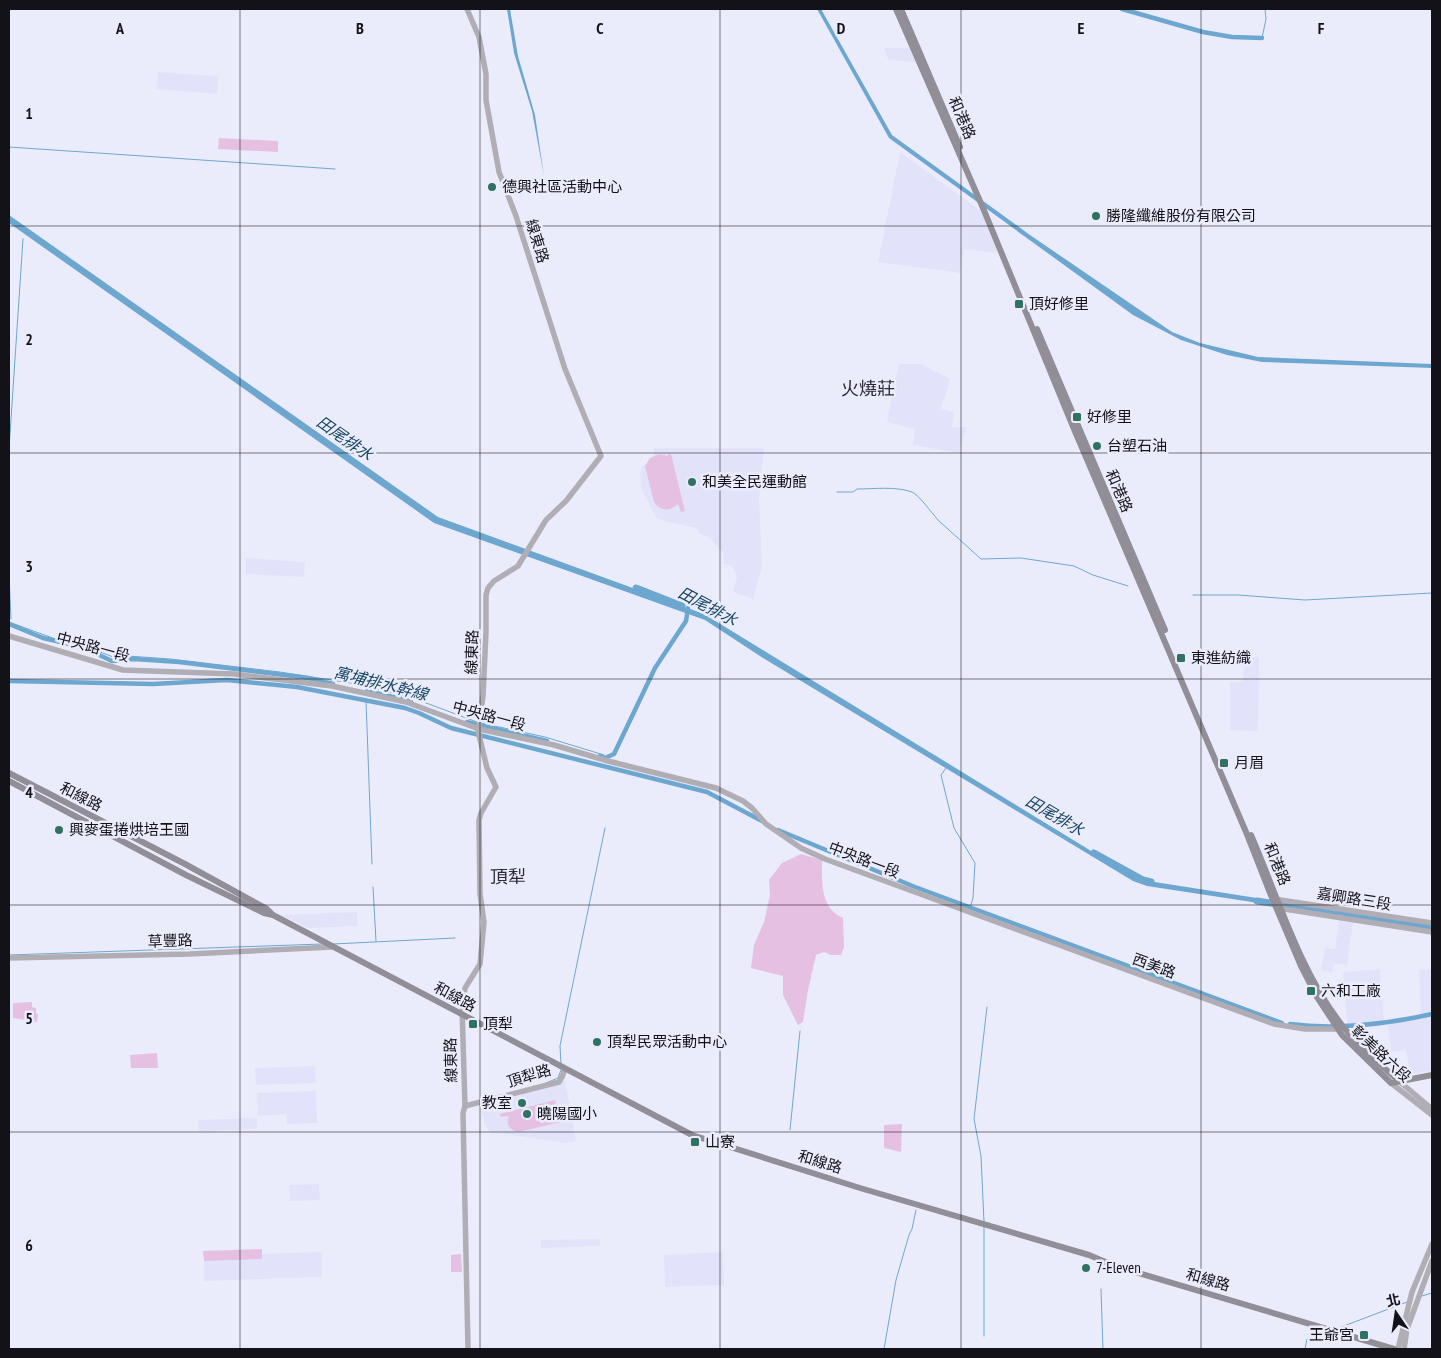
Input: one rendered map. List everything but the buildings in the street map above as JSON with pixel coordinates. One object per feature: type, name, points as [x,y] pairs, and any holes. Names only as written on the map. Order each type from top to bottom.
[{"type":"main road","name":"和港路","points":[[896,9],[983,203]]},
{"type":"main road","name":"和港路","points":[[901,9],[1277,904],[1307,970],[1340,1026]]},
{"type":"main road","name":"和線路","points":[[9,773],[46,796]]},
{"type":"main road","name":"和線路","points":[[9,781],[46,796],[186,864],[332,947],[692,1135],[860,1188],[1089,1255],[1115,1266],[1394,1349]]},
{"type":"main road","name":"彰美路六段","points":[[1340,1026],[1391,1083]]},
{"type":"main road","name":"彰美路六段","points":[[1368,1058],[1400,1081]]},
{"type":"main road","points":[[1391,1083],[1432,1075]]},
{"type":"street","name":"線東路","points":[[467,9],[481,46],[486,74],[486,100],[499,172],[516,216],[565,369],[601,456],[566,501],[546,520],[518,566],[494,581],[486,595],[483,696],[479,728],[487,768],[496,787],[479,820],[480,894],[484,922],[480,964],[465,988],[462,1014],[468,1349]]},
{"type":"street","name":"中央路一段","points":[[9,636],[123,670],[234,674],[332,686],[406,702],[479,728],[554,745],[608,761],[707,785],[743,801],[766,824],[801,848],[825,859],[959,908]]},
{"type":"street","name":"嘉卿路三段","points":[[1277,904],[1432,923]]},
{"type":"street","name":"嘉卿路三段","points":[[1277,904],[1432,932]]},
{"type":"street","name":"西美路","points":[[959,908],[1274,1024],[1305,1029],[1340,1026]]},
{"type":"street","name":"草豐路","points":[[9,958],[190,954],[332,947]]},
{"type":"street","name":"頂犁路","points":[[465,1106],[558,1082],[565,1069]]},
{"type":"street","name":"彰美路六段","points":[[1400,1081],[1432,1109]]},
{"type":"street","name":"彰美路六段","points":[[1391,1083],[1432,1115]]},
{"type":"street","points":[[1398,1349],[1412,1292],[1432,1244]]},
{"type":"street","points":[[1404,1349],[1408,1330],[1432,1261]]},
{"type":"shaded area","points":[[884,48],[911,48],[918,63],[888,59]]},
{"type":"shaded area","points":[[158,72],[218,76],[217,94],[157,89]]},
{"type":"shaded area","points":[[219,138],[278,141],[278,152],[218,149]]},
{"type":"shaded area","points":[[900,152],[981,211],[998,253],[964,249],[960,273],[878,262]]},
{"type":"shaded area","points":[[899,364],[921,364],[950,379],[941,409],[954,412],[952,427],[966,427],[960,453],[913,445],[915,429],[887,422]]},
{"type":"shaded area","points":[[654,448],[764,448],[759,498],[762,567],[753,599],[733,592],[737,576],[731,565],[724,564],[723,552],[711,539],[699,533],[696,528],[657,519],[642,490],[640,473],[642,466],[654,463]]},
{"type":"shaded area","points":[[659,454],[668,456],[668,454],[671,454],[685,511],[681,512],[678,504],[672,508],[663,509],[654,502],[645,466],[650,458]]},
{"type":"shaded area","points":[[246,558],[305,562],[304,577],[246,574]]},
{"type":"shaded area","points":[[1244,657],[1259,657],[1258,731],[1230,730],[1230,682],[1243,681]]},
{"type":"shaded area","points":[[801,854],[822,860],[824,894],[830,908],[835,914],[843,918],[844,947],[841,955],[831,955],[824,952],[816,955],[803,1022],[798,1025],[783,995],[783,976],[751,968],[754,945],[764,922],[770,895],[769,880],[782,863]]},
{"type":"shaded area","points":[[357,912],[358,926],[308,928],[282,915]]},
{"type":"shaded area","points":[[1339,921],[1353,923],[1347,965],[1334,963],[1332,972],[1321,970],[1325,948],[1335,949]]},
{"type":"shaded area","points":[[1380,969],[1384,1022],[1347,1024],[1343,972]]},
{"type":"shaded area","points":[[1432,969],[1432,1071],[1410,1074],[1406,1050],[1391,1052],[1388,1022],[1421,1017],[1419,970]]},
{"type":"shaded area","points":[[32,1002],[32,1007],[36,1008],[36,1014],[38,1014],[37,1022],[13,1018],[13,1003]]},
{"type":"shaded area","points":[[157,1053],[158,1068],[131,1068],[130,1055]]},
{"type":"shaded area","points":[[315,1066],[316,1083],[256,1085],[255,1068]]},
{"type":"shaded area","name":"曉陽國小","points":[[565,1080],[576,1141],[566,1143],[490,1132],[485,1125],[480,1104],[560,1083]]},
{"type":"shaded area","points":[[316,1091],[317,1123],[287,1124],[286,1114],[258,1116],[257,1093]]},
{"type":"shaded area","points":[[555,1100],[556,1104],[554,1105],[558,1111],[557,1119],[560,1119],[561,1122],[518,1132],[512,1130],[509,1126],[509,1116],[501,1117],[500,1114]]},
{"type":"shaded area","points":[[257,1118],[257,1129],[199,1131],[198,1120]]},
{"type":"shaded area","points":[[902,1124],[901,1152],[884,1148],[884,1125]]},
{"type":"shaded area","points":[[319,1184],[320,1200],[290,1201],[289,1185]]},
{"type":"shaded area","points":[[600,1239],[600,1246],[541,1248],[541,1240]]},
{"type":"shaded area","points":[[262,1249],[262,1259],[204,1261],[203,1251]]},
{"type":"shaded area","points":[[322,1252],[322,1277],[204,1281],[204,1261],[262,1259],[262,1254]]},
{"type":"shaded area","points":[[723,1252],[724,1285],[665,1287],[664,1255]]},
{"type":"shaded area","points":[[461,1254],[462,1272],[451,1272],[451,1255]]},
{"type":"water","points":[[507,9],[510,9],[518,56],[535,115],[544,176],[532,111],[514,53]]},
{"type":"water","points":[[817,9],[821,9],[892,135],[1030,235],[1172,332],[1200,343],[1258,357],[1432,364],[1432,368],[1262,362],[1227,355],[1181,340],[1133,315],[889,138]]},
{"type":"water","points":[[9,215],[438,517],[704,614],[1124,871],[1142,880],[1263,899],[1265,904],[1147,886],[1133,881],[763,658],[705,620],[434,523],[9,223]]},
{"type":"waterway","points":[[1122,9],[1203,32],[1232,37],[1262,38]]},
{"type":"waterway","points":[[1262,38],[1266,19],[1265,9]]},
{"type":"waterway","points":[[9,147],[335,169]]},
{"type":"waterway","points":[[9,449],[23,239]]},
{"type":"waterway","points":[[837,492],[885,488],[912,492],[938,520],[981,559],[1021,558],[1074,566],[1093,575],[1128,586]]},
{"type":"waterway","points":[[9,574],[11,619]]},
{"type":"waterway","name":"田尾排水","points":[[636,588],[682,606]]},
{"type":"waterway","points":[[1193,595],[1238,595],[1305,600],[1432,593]]},
{"type":"waterway","name":"寓埔排水幹線","points":[[600,756],[605,758],[614,754],[655,668],[686,621],[688,608]]},
{"type":"waterway","name":"寓埔排水幹線","points":[[9,622],[58,640],[80,644],[113,657],[128,656],[170,659],[280,672],[357,684],[410,697],[477,722]]},
{"type":"waterway","name":"寓埔排水幹線","points":[[9,624],[43,638],[82,647],[112,661],[134,659],[179,662],[308,678],[333,684]]},
{"type":"waterway","points":[[9,681],[153,684],[227,680],[297,687],[405,708],[451,728],[707,792],[762,821]]},
{"type":"waterway","name":"寓埔排水幹線","points":[[367,691],[411,701]]},
{"type":"waterway","points":[[366,700],[372,864]]},
{"type":"waterway","name":"寓埔排水幹線","points":[[467,722],[547,741]]},
{"type":"waterway","name":"寓埔排水幹線","points":[[481,723],[545,737],[604,755]]},
{"type":"waterway","points":[[946,768],[941,775],[954,828],[975,863],[973,898],[970,908]]},
{"type":"waterway","points":[[561,1064],[560,1046],[605,828]]},
{"type":"waterway","points":[[778,830],[915,887],[1282,1023]]},
{"type":"waterway","name":"田尾排水","points":[[1094,853],[1143,880],[1151,882]]},
{"type":"waterway","points":[[373,887],[376,941]]},
{"type":"waterway","name":"田尾排水","points":[[1257,901],[1432,928]]},
{"type":"waterway","points":[[333,944],[455,938]]},
{"type":"waterway","points":[[9,955],[322,944]]},
{"type":"waterway","points":[[984,1222],[981,1156],[974,1119],[987,1007]]},
{"type":"waterway","points":[[1290,1024],[1307,1026],[1361,1025],[1398,1021],[1432,1014]]},
{"type":"waterway","points":[[790,1130],[800,1031]]},
{"type":"waterway","points":[[546,1083],[558,1078],[561,1070]]},
{"type":"waterway","points":[[884,1349],[896,1280],[916,1210]]},
{"type":"waterway","points":[[984,1226],[984,1336]]},
{"type":"waterway","points":[[1101,1289],[1103,1349]]},
{"type":"waterway","points":[[1422,1296],[1432,1293]]},
{"type":"waterway","points":[[1336,1329],[1407,1302]]},
{"type":"waterway","points":[[1305,1349],[1307,1339],[1327,1332]]},
{"type":"place","name":"德興社區活動中心","points":[[492,187]]},
{"type":"place","name":"勝隆纖維股份有限公司","points":[[1096,216]]},
{"type":"place","name":"頂好修里","points":[[1019,304]]},
{"type":"place","name":"好修里","points":[[1077,417]]},
{"type":"place","name":"台塑石油","points":[[1097,446]]},
{"type":"place","name":"和美全民運動館","points":[[692,482]]},
{"type":"place","name":"東進紡織","points":[[1181,658]]},
{"type":"place","name":"月眉","points":[[1224,763]]},
{"type":"place","name":"興麥蛋捲烘培王國","points":[[59,830]]},
{"type":"place","name":"六和工廠","points":[[1311,991]]},
{"type":"place","name":"頂犁","points":[[473,1024]]},
{"type":"place","name":"頂犁民眾活動中心","points":[[597,1042]]},
{"type":"place","name":"教室","points":[[522,1103]]},
{"type":"place","name":"曉陽國小","points":[[527,1114]]},
{"type":"place","name":"山寮","points":[[695,1142]]},
{"type":"place","name":"7-Eleven","points":[[1086,1268]]},
{"type":"place","name":"王爺宮","points":[[1364,1335]]},
{"type":"district","name":"火燒莊","points":[[868,389]]},
{"type":"district","name":"頂犁","points":[[508,877]]}]
